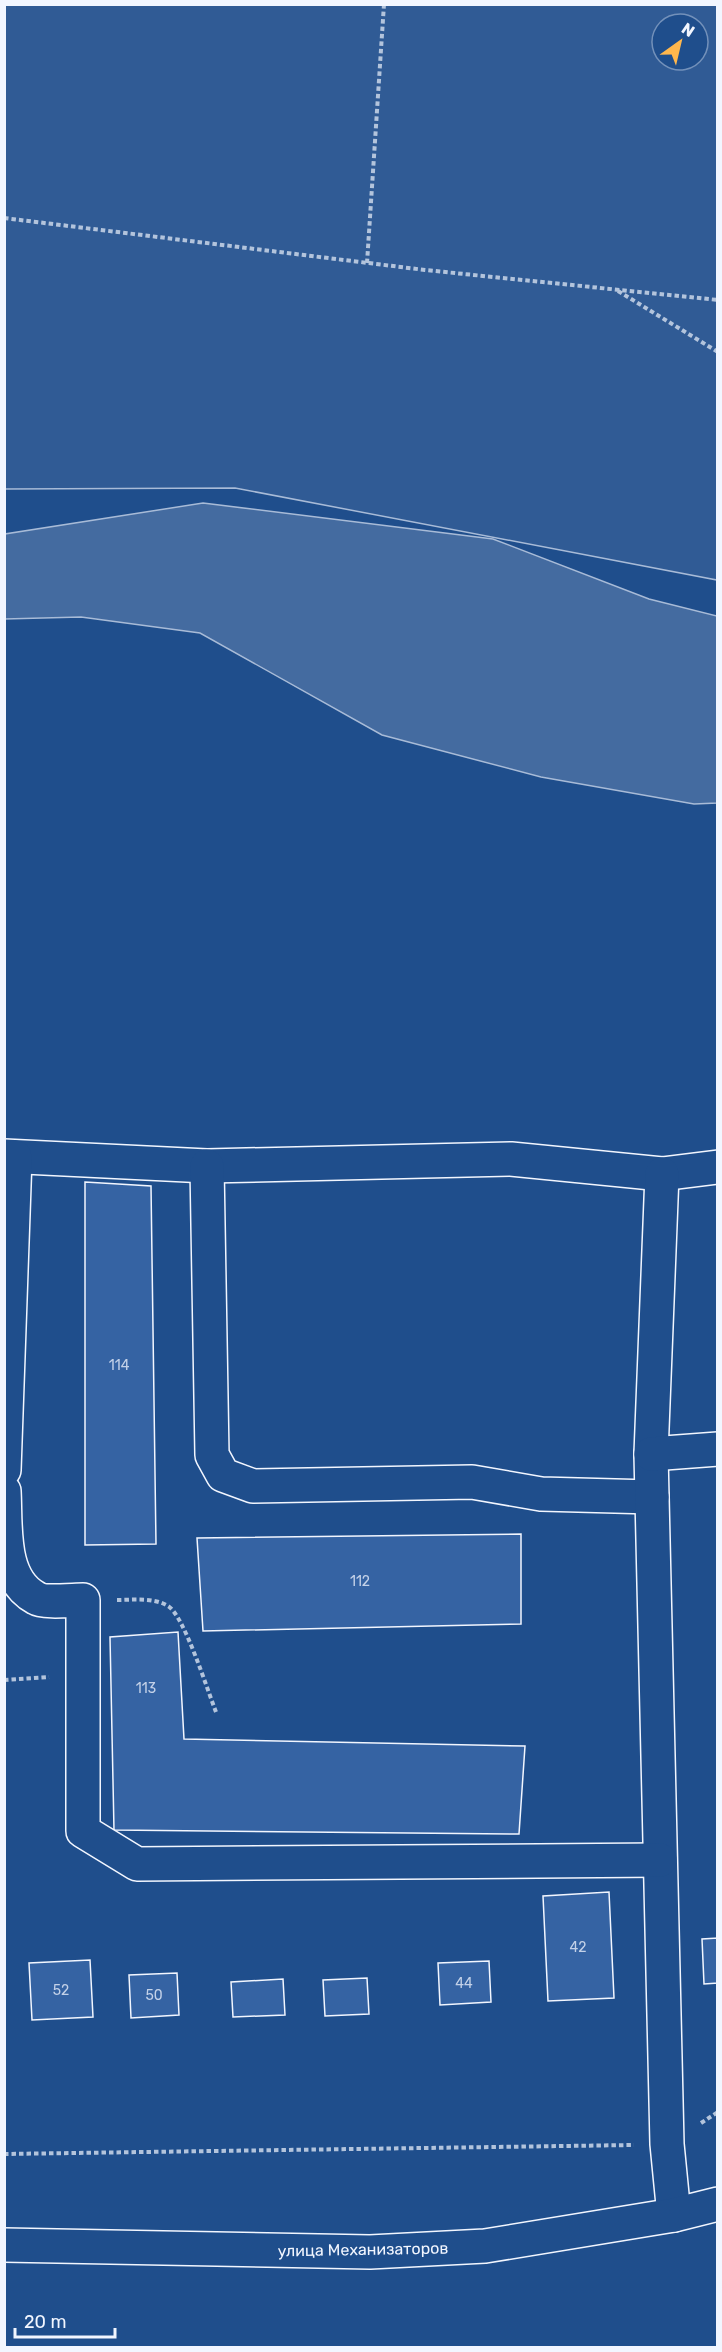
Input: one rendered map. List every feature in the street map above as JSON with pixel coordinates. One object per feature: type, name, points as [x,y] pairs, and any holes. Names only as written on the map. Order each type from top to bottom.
[{"type":"street","points":[[4,1470],[10,1156],[207,1166],[511,1159],[662,1174],[717,1167]]},
{"type":"street","points":[[207,1166],[212,1455],[223,1475],[253,1486],[472,1482],[541,1494],[652,1497]]},
{"type":"street","points":[[662,1174],[651,1454],[667,2144],[674,2215]]},
{"type":"street","points":[[651,1454],[717,1449]]},
{"type":"street","points":[[4,1491],[8,1557],[20,1584],[38,1599],[83,1600],[83,1831],[137,1864],[660,1860]]},
{"type":"street","name":"улица Механизаторов","points":[[4,2245],[381,2252],[485,2246],[674,2215],[717,2204]]},
{"type":"path","points":[[368,263],[384,4]]},
{"type":"path","points":[[4,218],[368,263],[717,300]]},
{"type":"path","points":[[618,290],[717,352]]},
{"type":"path","points":[[83,1600],[147,1600],[169,1606],[181,1623],[216,1712]]},
{"type":"path","points":[[4,1680],[83,1675]]},
{"type":"path","points":[[4,2154],[667,2144],[717,2112]]},
{"type":"shaded area","points":[[4,5],[717,5],[717,580],[235,488],[5,489]]},
{"type":"shaded area","points":[[203,503],[493,539],[649,599],[717,616],[717,803],[694,804],[541,777],[382,735],[200,633],[81,617],[5,619],[5,534]]},
{"type":"building","points":[[85,1182],[151,1186],[156,1544],[85,1545]]},
{"type":"building","points":[[521,1534],[521,1624],[203,1631],[197,1538]]},
{"type":"building","points":[[178,1632],[184,1739],[525,1746],[519,1834],[114,1830],[110,1637]]},
{"type":"building","points":[[609,1892],[614,1998],[548,2001],[543,1896]]},
{"type":"building","points":[[718,1938],[718,1983],[704,1984],[702,1939]]},
{"type":"building","points":[[90,1960],[93,2017],[32,2020],[29,1963]]},
{"type":"building","points":[[489,1961],[491,2002],[440,2005],[438,1963]]},
{"type":"building","points":[[177,1973],[179,2015],[131,2018],[129,1975]]},
{"type":"building","points":[[367,1978],[369,2014],[325,2016],[323,1980]]},
{"type":"building","points":[[283,1979],[285,2015],[233,2017],[231,1982]]}]
